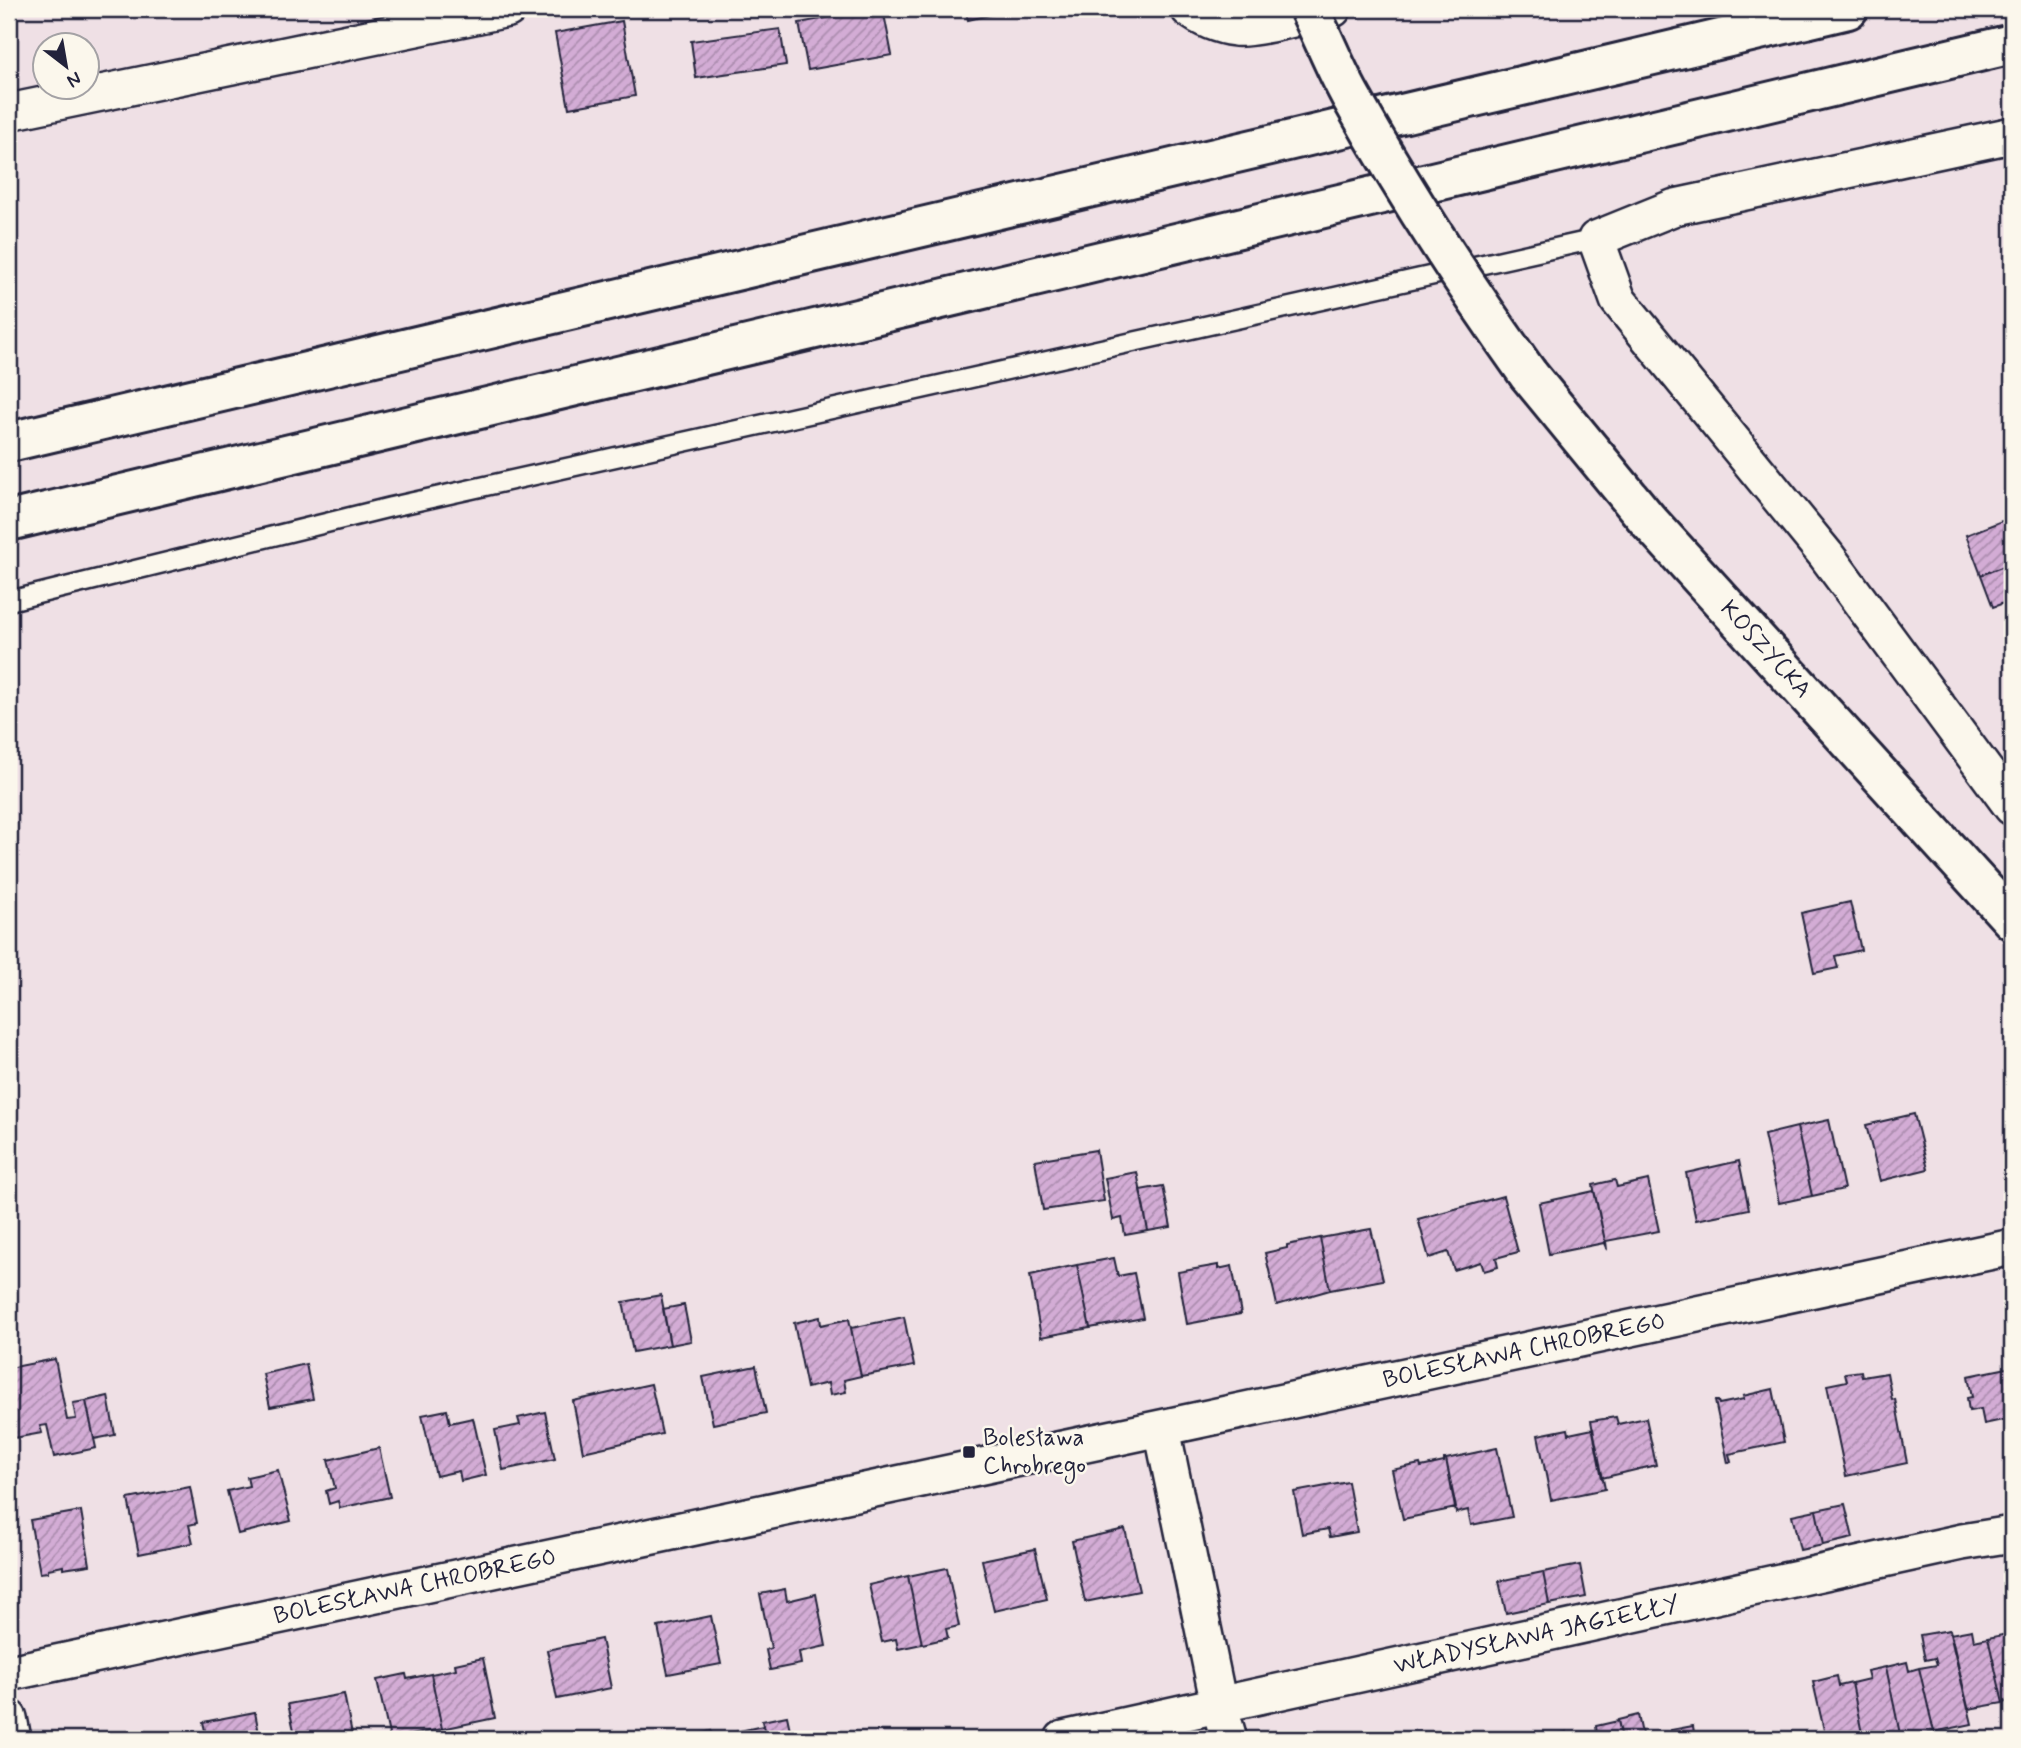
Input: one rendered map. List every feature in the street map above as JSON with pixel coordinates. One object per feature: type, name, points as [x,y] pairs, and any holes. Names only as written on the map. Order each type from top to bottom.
[{"type":"main road","name":"KOSZYCKA","points":[[1309,9],[1349,93],[1411,199],[1470,292],[1528,373],[1647,519],[2012,920]]},
{"type":"main road","points":[[9,442],[1848,9]]},
{"type":"main road","points":[[9,521],[2012,44]]},
{"type":"street","points":[[9,112],[508,9]]},
{"type":"street","points":[[1189,9],[1200,18],[1237,29],[1333,9]]},
{"type":"street","points":[[2012,135],[1675,207],[1595,239],[1618,300],[1826,555],[2012,807]]},
{"type":"street","name":"BOLESŁAWA CHROBREGO","points":[[9,1673],[2012,1247]]},
{"type":"street","points":[[1163,1429],[1219,1705],[1229,1739]]},
{"type":"street","name":"WŁADYSŁAWA JAGIEŁŁY","points":[[1063,1739],[1962,1542],[2012,1534]]},
{"type":"street","points":[[9,1718],[13,1739]]},
{"type":"lane","points":[[9,601],[391,507],[1595,239]]},
{"type":"building","points":[[883,9],[892,55],[808,70],[799,23]]},
{"type":"building","points":[[965,9],[1016,9],[968,20]]},
{"type":"building","points":[[622,21],[635,96],[569,108],[555,33]]},
{"type":"building","points":[[780,29],[786,65],[696,78],[691,41]]},
{"type":"building","points":[[2012,517],[2012,563],[1981,575],[1966,535]]},
{"type":"building","points":[[2012,563],[2012,600],[1993,607],[1981,575]]},
{"type":"building","points":[[1850,902],[1861,950],[1835,956],[1838,968],[1814,973],[1801,913]]},
{"type":"building","points":[[1914,1114],[1928,1169],[1880,1181],[1866,1125]]},
{"type":"building","points":[[1829,1120],[1844,1189],[1812,1196],[1797,1127]]},
{"type":"building","points":[[1797,1127],[1812,1196],[1779,1203],[1764,1135]]},
{"type":"building","points":[[1096,1150],[1104,1201],[1043,1210],[1035,1160]]},
{"type":"building","points":[[1739,1161],[1749,1209],[1696,1220],[1686,1173]]},
{"type":"building","points":[[1137,1172],[1148,1231],[1125,1235],[1122,1218],[1113,1220],[1105,1178]]},
{"type":"building","points":[[1615,1180],[1617,1187],[1648,1180],[1659,1231],[1606,1241],[1607,1250],[1593,1185]]},
{"type":"building","points":[[1163,1186],[1171,1227],[1148,1231],[1140,1190]]},
{"type":"building","points":[[1594,1191],[1607,1250],[1604,1243],[1549,1254],[1539,1203]]},
{"type":"building","points":[[1503,1196],[1518,1252],[1496,1258],[1498,1267],[1484,1271],[1481,1262],[1454,1270],[1448,1252],[1429,1258],[1418,1219]]},
{"type":"building","points":[[1371,1229],[1383,1280],[1330,1290],[1320,1238]]},
{"type":"building","points":[[1320,1238],[1330,1290],[1277,1305],[1265,1253]]},
{"type":"building","points":[[1114,1258],[1118,1276],[1134,1273],[1143,1318],[1090,1328],[1077,1265]]},
{"type":"building","points":[[1077,1265],[1090,1328],[1041,1337],[1030,1275]]},
{"type":"building","points":[[1218,1265],[1218,1269],[1232,1266],[1241,1314],[1187,1324],[1178,1272]]},
{"type":"building","points":[[661,1295],[670,1345],[633,1352],[623,1302]]},
{"type":"building","points":[[684,1305],[691,1341],[670,1345],[663,1309]]},
{"type":"building","points":[[820,1317],[821,1325],[849,1319],[861,1376],[844,1380],[846,1392],[830,1395],[828,1383],[807,1388],[794,1323]]},
{"type":"building","points":[[904,1317],[914,1366],[861,1376],[851,1328]]},
{"type":"building","points":[[55,1359],[67,1420],[76,1419],[73,1403],[86,1401],[96,1448],[54,1457],[47,1425],[40,1426],[42,1433],[14,1438],[9,1413],[9,1368]]},
{"type":"building","points":[[306,1364],[313,1399],[270,1407],[263,1374]]},
{"type":"building","points":[[756,1366],[766,1413],[713,1424],[703,1377]]},
{"type":"building","points":[[2012,1367],[2012,1418],[1984,1424],[1981,1409],[1969,1411],[1967,1398],[1972,1397],[1968,1376]]},
{"type":"building","points":[[1861,1371],[1862,1377],[1887,1373],[1892,1400],[1895,1399],[1907,1463],[1846,1476],[1827,1385],[1847,1381],[1845,1373]]},
{"type":"building","points":[[651,1384],[662,1434],[583,1452],[573,1401]]},
{"type":"building","points":[[1773,1389],[1784,1442],[1729,1454],[1731,1462],[1728,1463],[1715,1401],[1719,1404],[1744,1399],[1743,1396]]},
{"type":"building","points":[[108,1396],[115,1435],[94,1439],[86,1401]]},
{"type":"building","points":[[447,1410],[450,1423],[473,1418],[486,1475],[461,1481],[459,1471],[436,1476],[422,1415]]},
{"type":"building","points":[[545,1412],[555,1459],[503,1470],[495,1430],[520,1425],[518,1418]]},
{"type":"building","points":[[1616,1417],[1618,1424],[1646,1418],[1656,1465],[1602,1478],[1591,1421]]},
{"type":"building","points":[[1568,1429],[1569,1434],[1593,1429],[1605,1489],[1551,1500],[1538,1435]]},
{"type":"building","points":[[379,1448],[390,1497],[340,1508],[338,1501],[329,1504],[326,1491],[335,1488],[328,1460]]},
{"type":"building","points":[[1497,1448],[1512,1517],[1471,1525],[1468,1510],[1456,1513],[1446,1459]]},
{"type":"building","points":[[1444,1459],[1456,1508],[1403,1519],[1392,1470],[1420,1464],[1421,1467],[1444,1462]]},
{"type":"building","points":[[278,1470],[291,1521],[238,1534],[227,1491],[249,1486],[247,1477]]},
{"type":"building","points":[[1348,1482],[1357,1532],[1330,1537],[1328,1529],[1302,1534],[1294,1492]]},
{"type":"building","points":[[190,1487],[197,1523],[189,1525],[193,1543],[139,1554],[128,1499]]},
{"type":"building","points":[[1845,1504],[1853,1538],[1823,1545],[1816,1510]]},
{"type":"building","points":[[1816,1510],[1823,1545],[1800,1550],[1792,1515]]},
{"type":"building","points":[[81,1511],[90,1565],[63,1569],[63,1566],[40,1573],[30,1520]]},
{"type":"building","points":[[1125,1529],[1139,1591],[1085,1602],[1072,1541]]},
{"type":"building","points":[[1035,1549],[1047,1599],[994,1611],[982,1560]]},
{"type":"building","points":[[1580,1565],[1586,1597],[1549,1604],[1543,1572]]},
{"type":"building","points":[[947,1568],[959,1626],[946,1629],[948,1638],[922,1644],[908,1576]]},
{"type":"building","points":[[1543,1572],[1549,1604],[1506,1613],[1499,1581]]},
{"type":"building","points":[[908,1576],[922,1644],[898,1649],[896,1639],[882,1642],[869,1585]]},
{"type":"building","points":[[785,1589],[787,1601],[816,1594],[826,1646],[799,1652],[801,1664],[770,1670],[766,1650],[771,1648],[760,1594]]},
{"type":"building","points":[[711,1616],[721,1664],[668,1674],[658,1627]]},
{"type":"building","points":[[1950,1630],[1972,1724],[1934,1732],[1919,1668],[1937,1665],[1935,1658],[1925,1660],[1920,1635]]},
{"type":"building","points":[[1972,1630],[1974,1641],[1988,1638],[2003,1703],[1968,1709],[1950,1634]]},
{"type":"building","points":[[2012,1633],[2012,1700],[2003,1703],[1988,1638]]},
{"type":"building","points":[[601,1639],[611,1688],[557,1699],[547,1650]]},
{"type":"building","points":[[483,1658],[495,1718],[442,1729],[431,1674],[456,1669],[455,1664]]},
{"type":"building","points":[[1907,1662],[1909,1671],[1919,1668],[1934,1732],[1901,1739],[1886,1667]]},
{"type":"building","points":[[1886,1667],[1901,1739],[1863,1739],[1852,1683],[1869,1679],[1867,1671]]},
{"type":"building","points":[[406,1674],[407,1679],[431,1674],[442,1729],[390,1739],[377,1680]]},
{"type":"building","points":[[1837,1676],[1839,1686],[1852,1683],[1863,1739],[1826,1739],[1813,1682]]},
{"type":"building","points":[[344,1694],[353,1739],[296,1739],[288,1704]]},
{"type":"building","points":[[255,1712],[260,1739],[207,1739],[203,1722]]},
{"type":"building","points":[[1638,1715],[1643,1739],[1622,1739],[1618,1720]]},
{"type":"building","points":[[787,1716],[792,1739],[766,1739],[762,1721]]},
{"type":"building","points":[[1618,1721],[1622,1739],[1584,1739],[1583,1736],[1597,1734],[1596,1726]]},
{"type":"building","points":[[763,1726],[766,1739],[699,1739],[698,1734],[711,1731],[712,1737]]},
{"type":"building","points":[[1693,1726],[1695,1739],[1671,1739],[1671,1730]]},
{"type":"building","points":[[1566,1732],[1567,1739],[1545,1737]]},
{"type":"building","points":[[1768,1735],[1769,1739],[1747,1739]]},
{"type":"place","name":"Bolesława Chrobrego","points":[[969,1452]]}]
